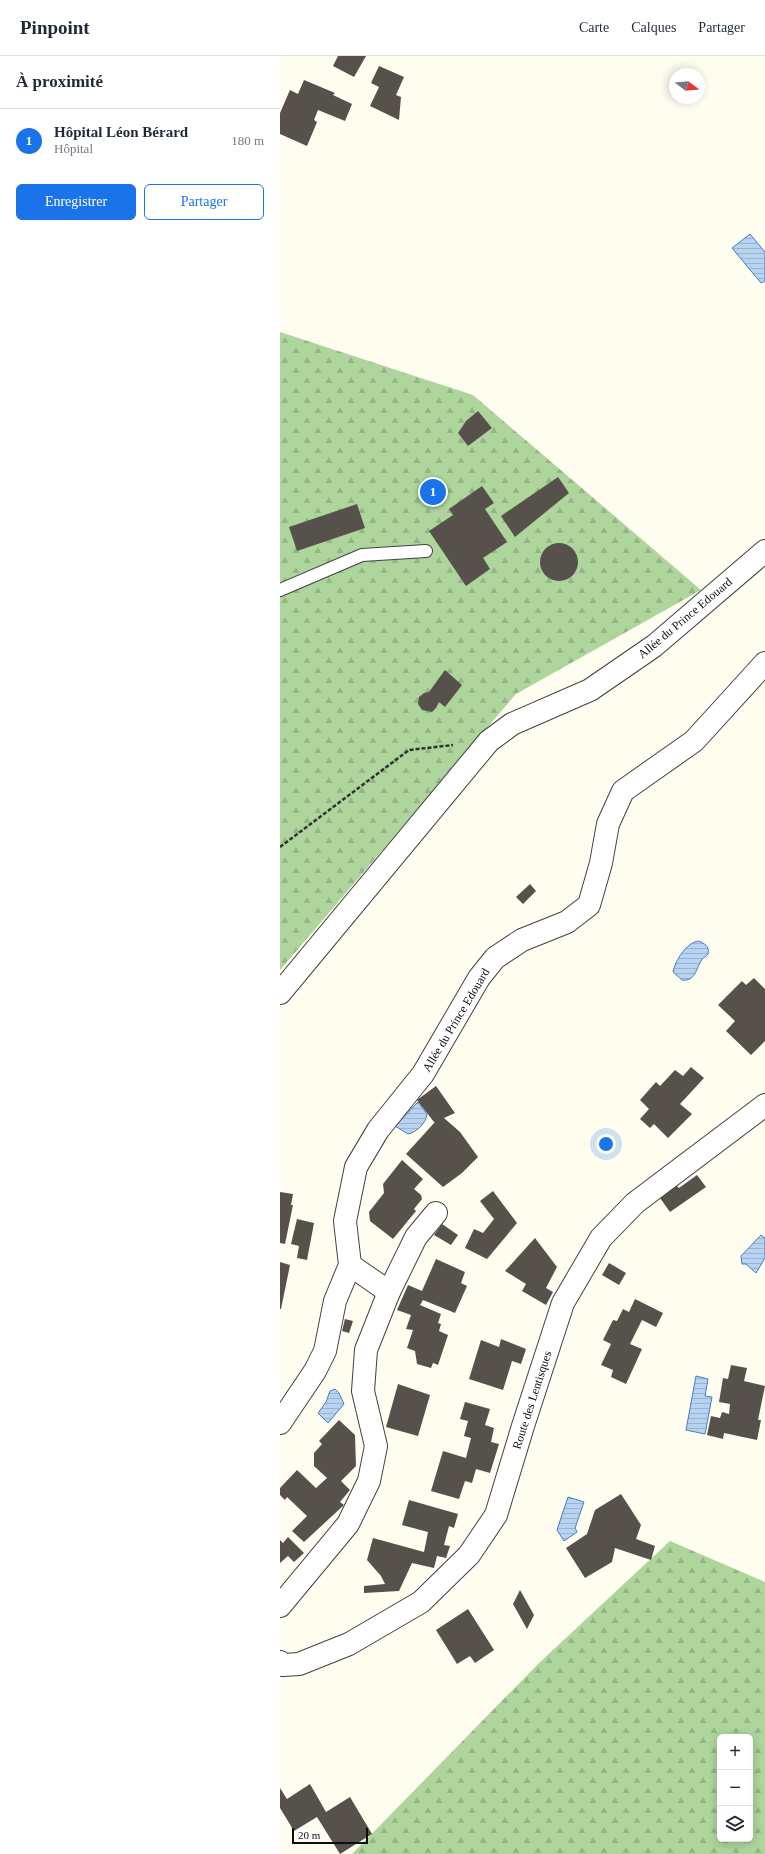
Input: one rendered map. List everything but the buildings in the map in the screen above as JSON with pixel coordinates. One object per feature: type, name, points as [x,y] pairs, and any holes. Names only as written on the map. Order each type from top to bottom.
[{"type":"street","name":"Allée du Prince Edouard","points":[[280,993],[489,741],[512,724],[590,690],[610,677],[654,646],[765,551]]},
{"type":"street","name":"Allée du Prince Edouard","points":[[350,1265],[345,1221],[356,1167],[378,1130],[423,1074],[479,978],[495,958],[522,940],[567,922],[589,905],[602,863],[608,824],[623,791],[694,741],[765,663]]},
{"type":"street","name":"Route des Lentisques","points":[[281,1664],[299,1664],[349,1644],[421,1602],[470,1554],[496,1515],[523,1426],[564,1303],[601,1238],[635,1203],[765,1105]]},
{"type":"street","points":[[280,1606],[348,1524],[369,1481],[376,1446],[363,1391],[366,1350],[389,1292],[416,1237],[436,1213]]},
{"type":"street","points":[[280,1423],[315,1371],[325,1351],[335,1301],[350,1265],[389,1292]]},
{"type":"lane","points":[[280,590],[362,556],[426,551]]},
{"type":"path","points":[[280,847],[409,750],[489,741]]},
{"type":"green space","points":[[280,332],[473,395],[701,590],[516,694],[280,970]]},
{"type":"green space","points":[[670,1541],[765,1582],[765,1854],[352,1854],[539,1663]]},
{"type":"water","points":[[750,234],[765,252],[765,281],[761,283],[732,248]]},
{"type":"water","points":[[698,941],[707,947],[708,954],[702,960],[690,979],[682,980],[673,972],[676,963],[689,945]]},
{"type":"water","points":[[418,1102],[427,1114],[425,1121],[415,1131],[408,1134],[395,1126]]},
{"type":"water","points":[[761,1235],[765,1238],[765,1258],[756,1273],[746,1264],[742,1264],[741,1256]]},
{"type":"water","points":[[696,1376],[708,1379],[705,1396],[712,1397],[705,1434],[686,1430]]},
{"type":"water","points":[[335,1389],[339,1393],[344,1404],[328,1423],[318,1413],[326,1402],[330,1391]]},
{"type":"water","points":[[568,1497],[584,1502],[575,1528],[577,1532],[564,1541],[557,1530]]},
{"type":"place","name":"Hôpital Léon Bérard","points":[[433,492]]}]
